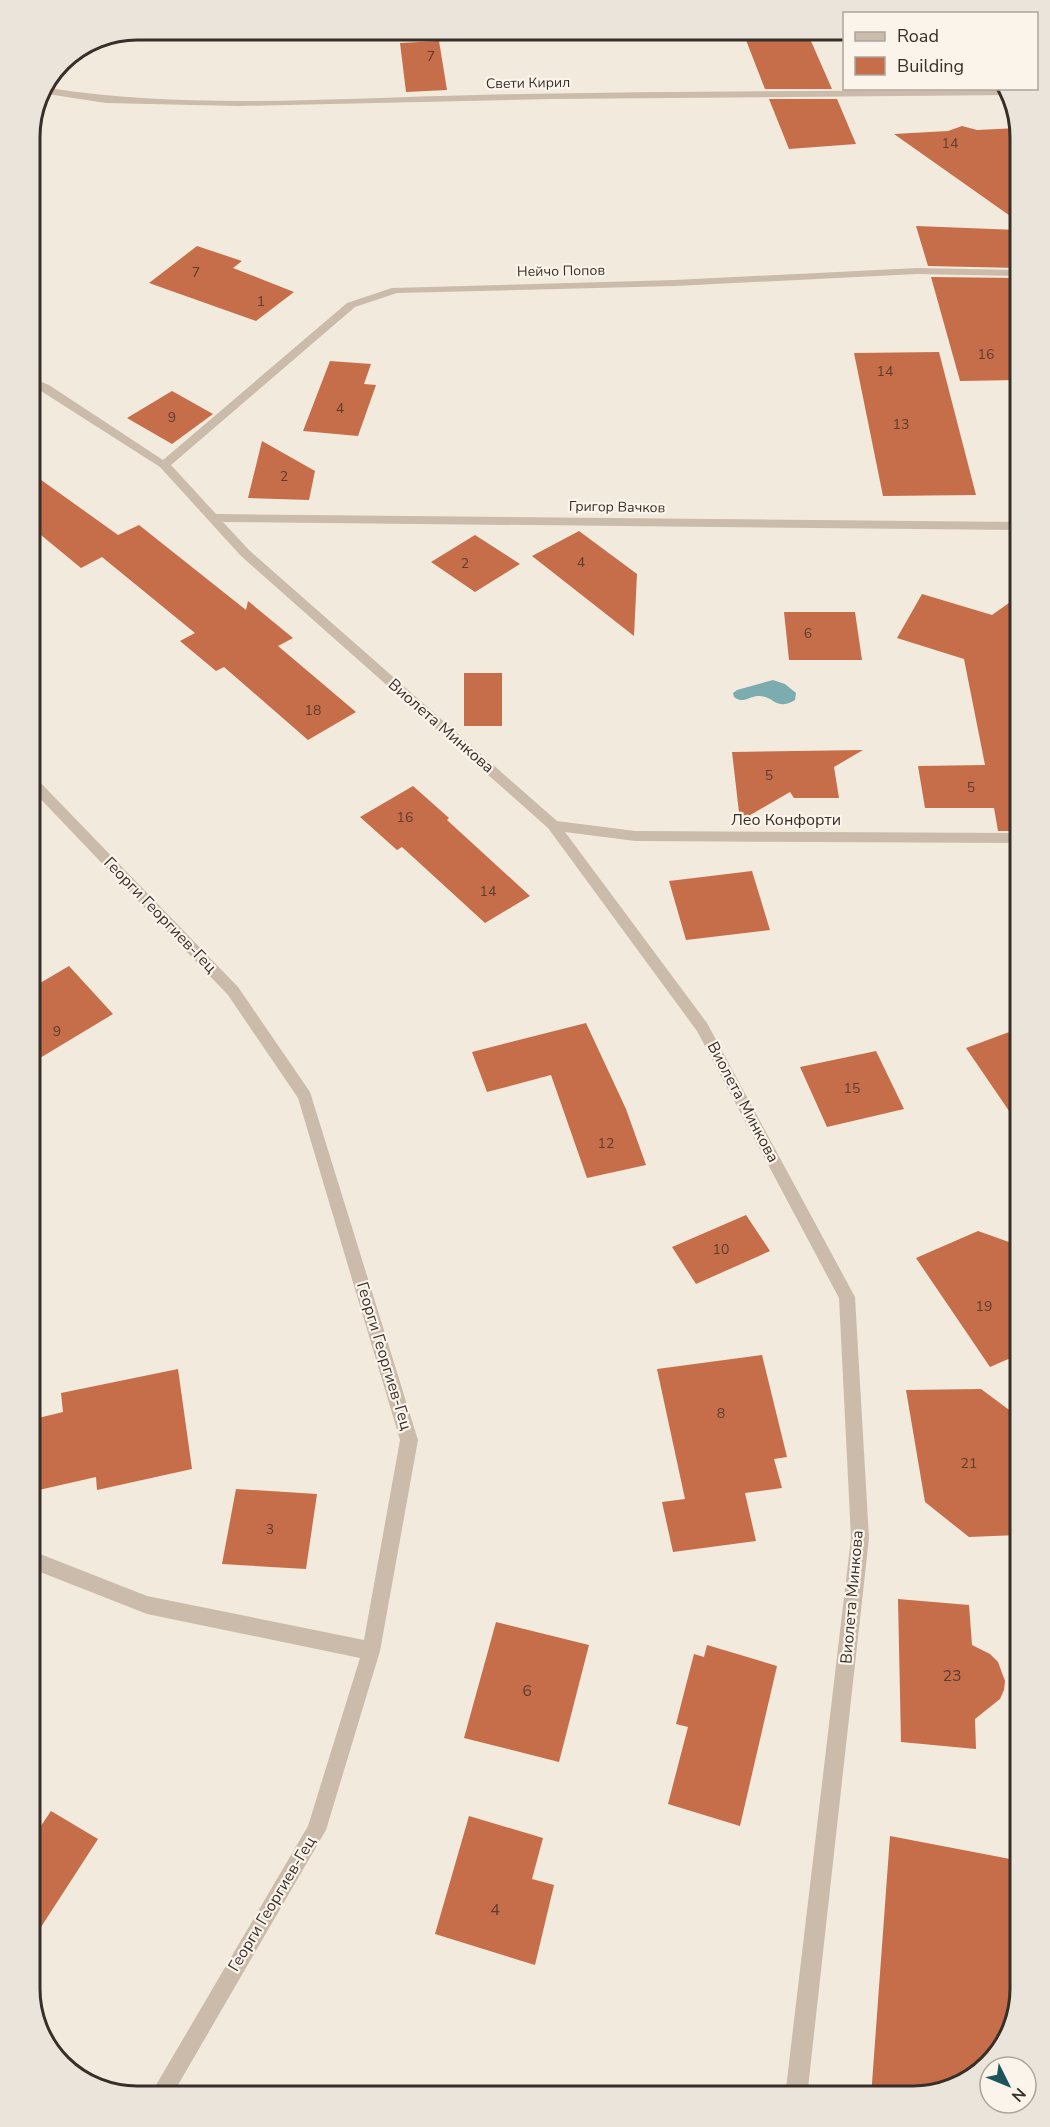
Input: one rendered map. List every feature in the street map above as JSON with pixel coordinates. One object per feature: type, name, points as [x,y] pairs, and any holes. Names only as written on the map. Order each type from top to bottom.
[{"type":"street","name":"Свети Кирил","points":[[52,92],[106,100],[239,103],[538,97],[999,93]]},
{"type":"street","name":"Нейчо Попов","points":[[164,465],[351,305],[396,290],[675,283],[917,271],[1010,273]]},
{"type":"street","name":"Виолета Минкова","points":[[41,385],[164,465],[245,553],[553,825],[702,1027],[847,1297],[860,1538],[797,2086]]},
{"type":"street","name":"Григор Вачков","points":[[213,518],[1010,526]]},
{"type":"street","name":"Георги Георгиев-Гец","points":[[41,791],[233,991],[305,1096],[409,1440],[371,1651],[316,1830],[165,2086]]},
{"type":"street","name":"Лео Конфорти","points":[[553,825],[635,836],[1010,838]]},
{"type":"street","points":[[40,1563],[147,1605],[371,1651]]},
{"type":"water","points":[[773,680],[785,684],[796,693],[795,700],[779,704],[763,696],[743,700],[734,697],[733,693],[737,690]]},
{"type":"building","points":[[439,41],[447,90],[406,92],[400,43]]},
{"type":"building","points":[[746,41],[811,41],[832,89],[765,89]]},
{"type":"building","points":[[769,99],[837,99],[856,144],[789,149]]},
{"type":"building","points":[[962,126],[977,130],[1009,128],[1010,216],[894,134],[948,131]]},
{"type":"building","points":[[916,226],[1010,230],[1010,268],[928,266]]},
{"type":"building","points":[[197,246],[242,261],[233,268],[294,292],[256,321],[149,283]]},
{"type":"building","points":[[931,277],[1010,278],[1010,380],[960,381]]},
{"type":"building","points":[[939,352],[976,495],[883,496],[854,353]]},
{"type":"building","points":[[330,361],[371,364],[364,384],[376,385],[358,436],[303,431]]},
{"type":"building","points":[[172,391],[213,414],[172,444],[127,418]]},
{"type":"building","points":[[262,441],[315,471],[309,500],[248,498]]},
{"type":"building","points":[[41,480],[118,535],[139,525],[246,610],[248,601],[293,638],[278,646],[356,712],[308,740],[224,667],[216,671],[180,641],[195,633],[102,557],[81,568],[41,535]]},
{"type":"building","points":[[579,531],[637,574],[634,636],[532,556]]},
{"type":"building","points":[[475,535],[520,564],[475,592],[431,562]]},
{"type":"building","points":[[922,594],[992,615],[1010,602],[1010,831],[998,831],[994,808],[925,808],[918,766],[985,765],[964,659],[897,638]]},
{"type":"building","points":[[784,612],[855,612],[862,660],[789,660]]},
{"type":"building","points":[[464,673],[502,673],[502,726],[464,726]]},
{"type":"building","points":[[863,750],[834,767],[839,798],[794,798],[790,792],[740,821],[732,752]]},
{"type":"building","points":[[413,786],[530,896],[485,923],[402,847],[397,850],[360,817]]},
{"type":"building","points":[[752,871],[770,930],[686,940],[669,881]]},
{"type":"building","points":[[69,966],[113,1014],[41,1058],[41,983]]},
{"type":"building","points":[[586,1023],[626,1109],[646,1165],[587,1178],[551,1075],[487,1092],[472,1052]]},
{"type":"building","points":[[1010,1032],[1010,1112],[966,1048]]},
{"type":"building","points":[[876,1051],[904,1109],[827,1127],[800,1067]]},
{"type":"building","points":[[746,1215],[770,1251],[696,1284],[672,1247]]},
{"type":"building","points":[[978,1231],[1010,1242],[1010,1358],[990,1367],[916,1258]]},
{"type":"building","points":[[762,1355],[787,1457],[774,1459],[782,1488],[745,1493],[756,1541],[673,1552],[662,1502],[685,1499],[657,1369]]},
{"type":"building","points":[[178,1369],[192,1469],[97,1490],[96,1477],[40,1490],[40,1418],[63,1412],[61,1393]]},
{"type":"building","points":[[981,1389],[1010,1411],[1010,1535],[969,1537],[925,1502],[906,1390]]},
{"type":"building","points":[[236,1489],[317,1494],[306,1569],[222,1564]]},
{"type":"building","points":[[898,1599],[969,1605],[972,1645],[990,1654],[998,1662],[1005,1681],[1000,1699],[975,1719],[976,1749],[901,1742]]},
{"type":"building","points":[[496,1622],[589,1645],[559,1762],[464,1738]]},
{"type":"building","points":[[707,1645],[777,1666],[740,1826],[668,1804],[688,1727],[676,1724],[694,1654],[704,1657]]},
{"type":"building","points":[[51,1811],[98,1839],[40,1929],[40,1827]]},
{"type":"building","points":[[469,1816],[543,1838],[532,1879],[554,1885],[535,1965],[435,1934]]},
{"type":"building","points":[[890,1836],[1010,1859],[1010,1990],[1008,2009],[1000,2032],[985,2053],[978,2055],[978,2060],[961,2074],[932,2085],[872,2086]]}]
